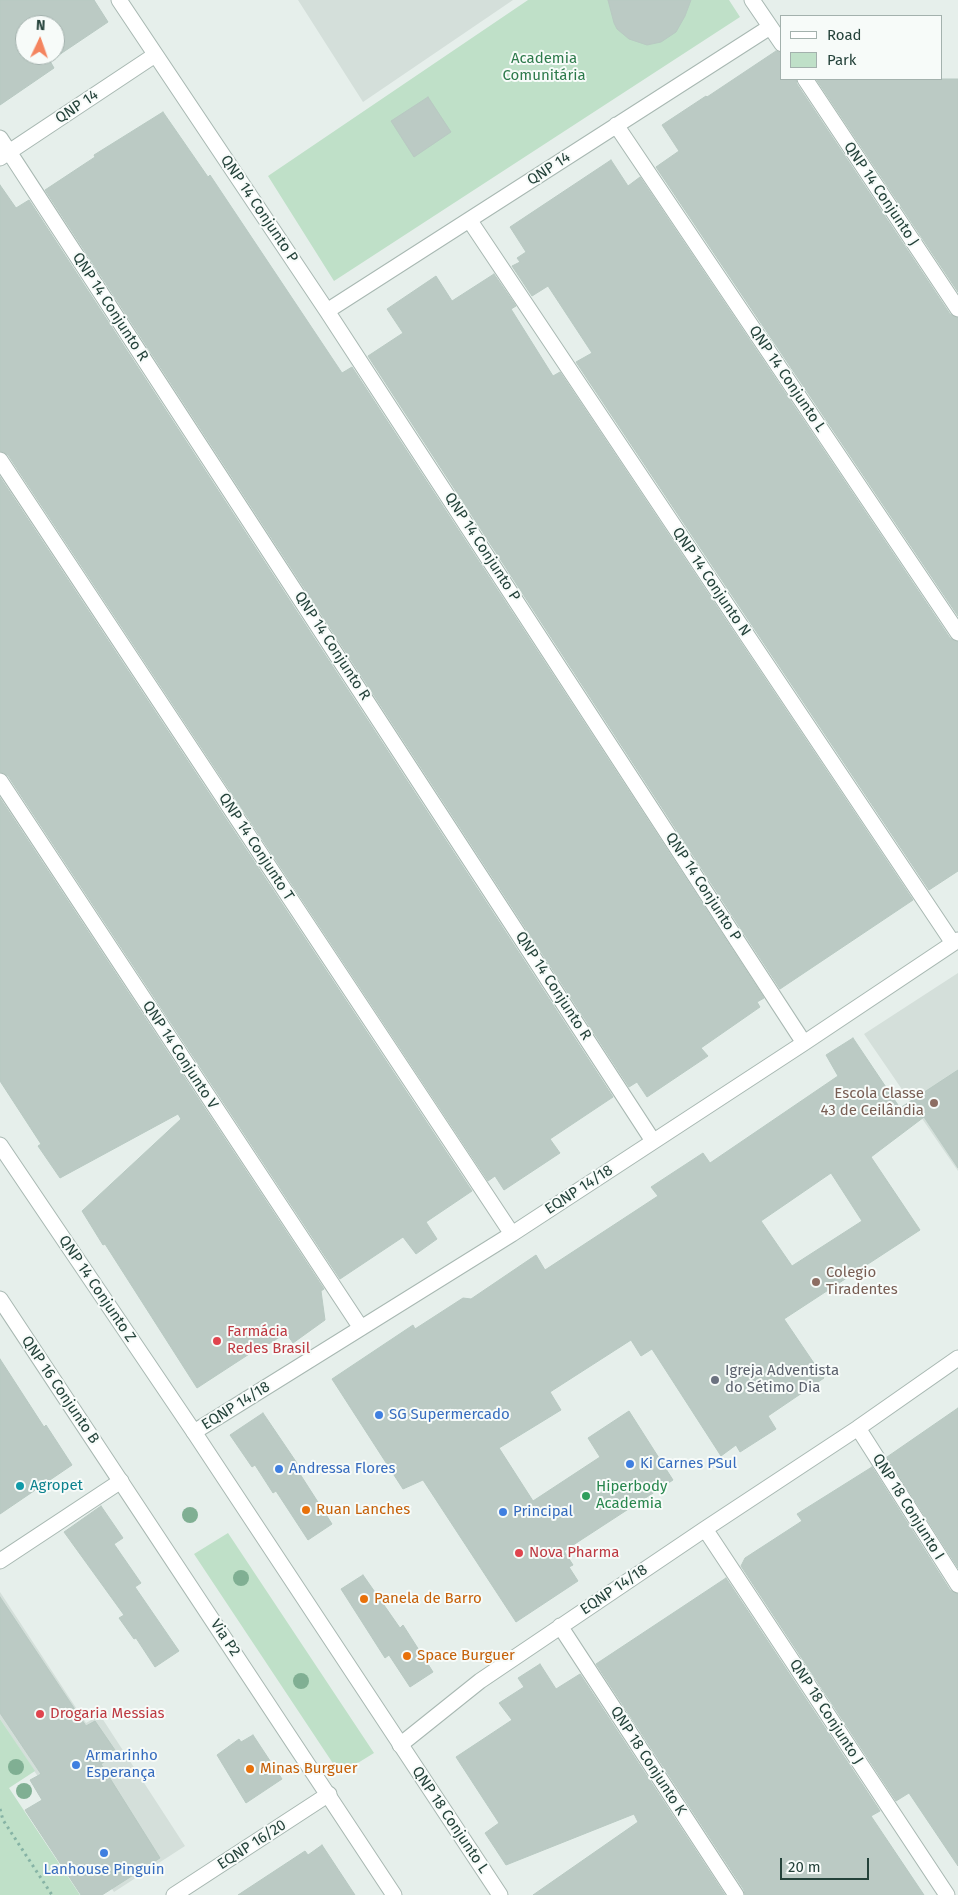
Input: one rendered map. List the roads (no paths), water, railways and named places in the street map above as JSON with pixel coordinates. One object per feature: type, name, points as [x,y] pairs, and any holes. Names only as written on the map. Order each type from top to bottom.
[{"type":"street","name":"QNP 14 Conjunto P","points":[[119,0],[327,311],[804,1043]]},
{"type":"street","points":[[752,0],[780,41]]},
{"type":"street","name":"QNP 14","points":[[327,311],[770,27]]},
{"type":"street","name":"QNP 14","points":[[5,155],[155,55]]},
{"type":"street","name":"QNP 14 Conjunto J","points":[[806,80],[958,310]]},
{"type":"street","name":"QNP 14 Conjunto L","points":[[616,125],[958,633]]},
{"type":"street","name":"QNP 14 Conjunto R","points":[[0,138],[5,155],[653,1141]]},
{"type":"street","name":"QNP 14 Conjunto N","points":[[470,221],[955,941]]},
{"type":"street","name":"QNP 14 Conjunto T","points":[[0,460],[512,1234]]},
{"type":"street","name":"QNP 14 Conjunto V","points":[[0,781],[361,1328]]},
{"type":"street","name":"EQNP 14/18","points":[[194,1432],[512,1234],[804,1043],[955,941]]},
{"type":"street","name":"QNP 14 Conjunto Z","points":[[0,1145],[194,1432]]},
{"type":"street","name":"QNP 16 Conjunto B","points":[[0,1299],[121,1481]]},
{"type":"street","name":"EQNP 14/18","points":[[400,1745],[480,1681],[858,1428],[958,1358]]},
{"type":"street","name":"QNP 18 Conjunto I","points":[[858,1428],[958,1585]]},
{"type":"street","points":[[194,1432],[400,1745]]},
{"type":"street","points":[[0,1561],[121,1481]]},
{"type":"street","name":"Via P2","points":[[121,1481],[394,1895]]},
{"type":"street","name":"QNP 18 Conjunto J","points":[[705,1529],[947,1895]]},
{"type":"street","name":"QNP 18 Conjunto K","points":[[560,1626],[736,1895]]},
{"type":"street","name":"QNP 18 Conjunto L","points":[[400,1745],[500,1895]]},
{"type":"street","name":"EQNP 16/20","points":[[174,1895],[329,1794]]},
{"type":"place","name":"Escola Classe 43 de Ceilândia","points":[[934,1103]]},
{"type":"place","name":"Colegio Tiradentes","points":[[816,1282]]},
{"type":"place","name":"Farmácia Redes Brasil","points":[[217,1341]]},
{"type":"place","name":"Igreja Adventista do Sétimo Dia","points":[[715,1380]]},
{"type":"place","name":"SG Supermercado","points":[[379,1415]]},
{"type":"place","name":"Ki Carnes PSul","points":[[630,1464]]},
{"type":"place","name":"Andressa Flores","points":[[279,1469]]},
{"type":"place","name":"Agropet","points":[[20,1486]]},
{"type":"place","name":"Hiperbody Academia","points":[[586,1496]]},
{"type":"place","name":"Ruan Lanches","points":[[306,1510]]},
{"type":"place","name":"Principal","points":[[503,1512]]},
{"type":"place","name":"Nova Pharma","points":[[519,1553]]},
{"type":"place","name":"Panela de Barro","points":[[364,1599]]},
{"type":"place","name":"Space Burguer","points":[[407,1656]]},
{"type":"place","name":"Drogaria Messias","points":[[40,1714]]},
{"type":"place","name":"Armarinho Esperança","points":[[76,1765]]},
{"type":"place","name":"Minas Burguer","points":[[250,1769]]},
{"type":"place","name":"Lanhouse Pinguin","points":[[104,1853]]},
{"type":"park label","name":"Academia Comunitária","points":[[544,68]]}]
